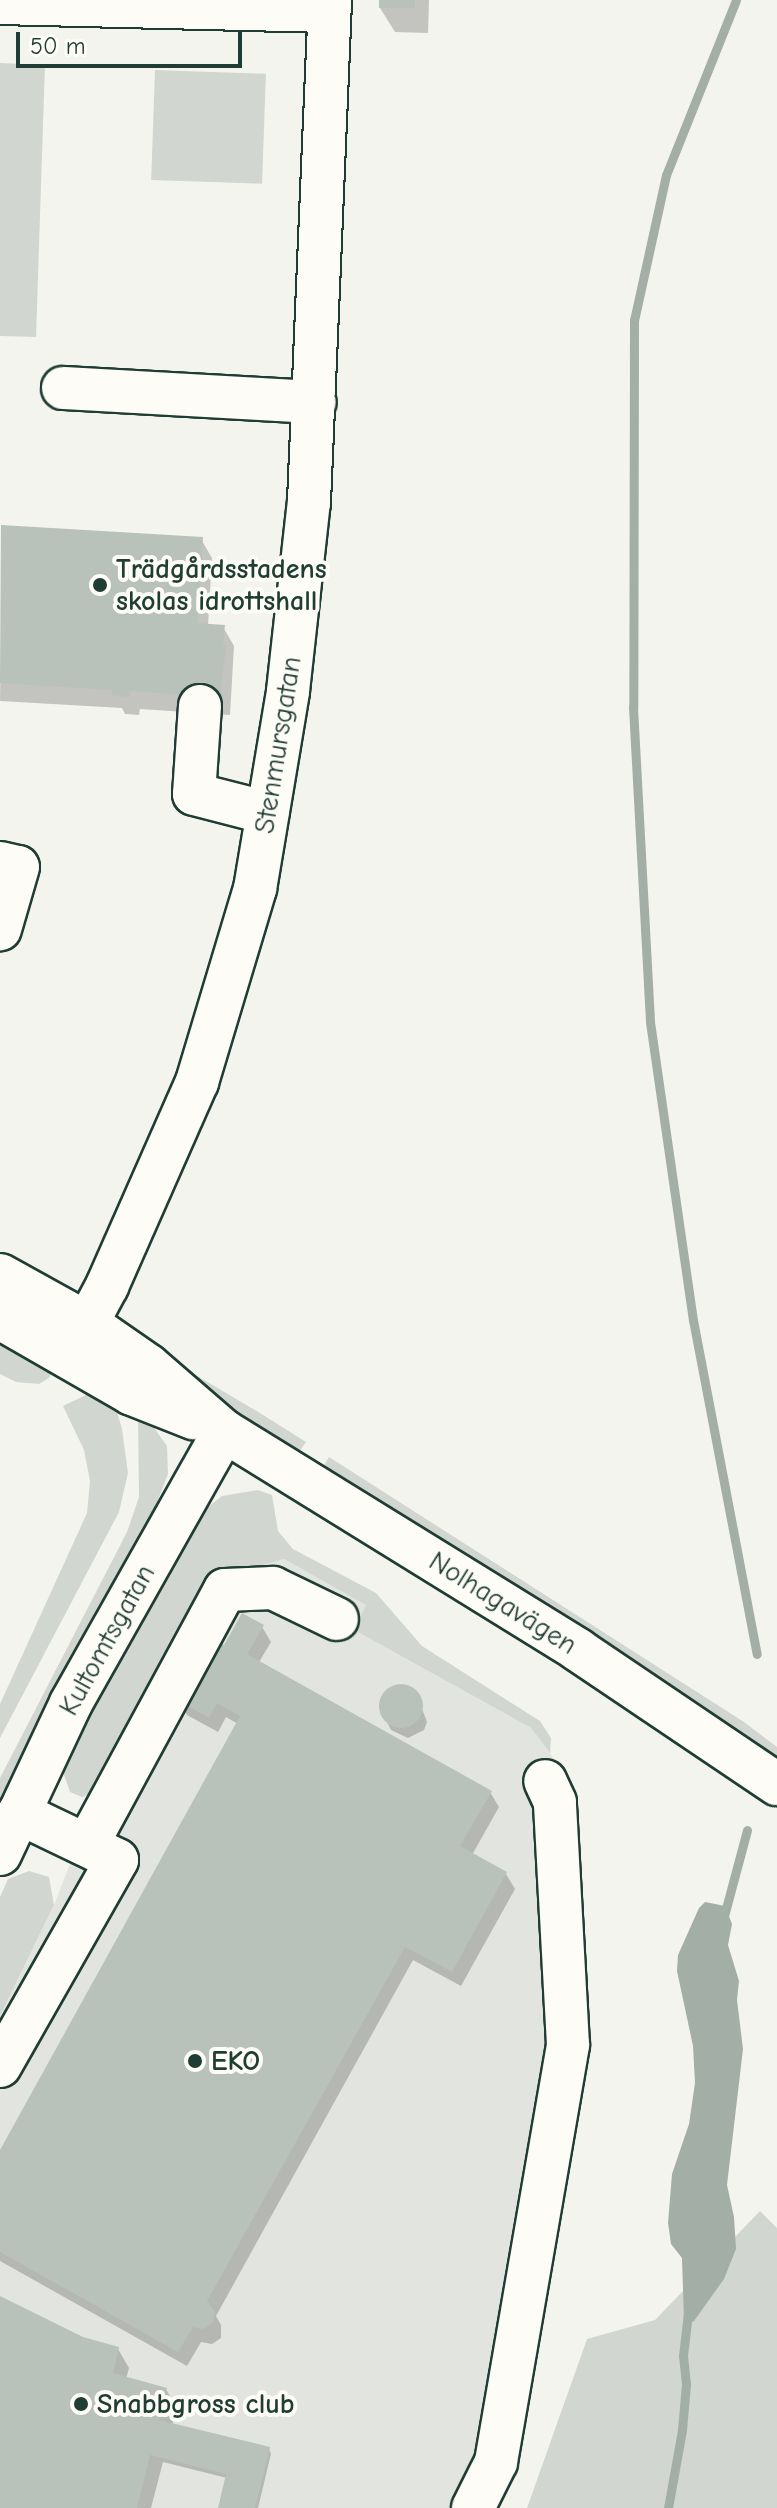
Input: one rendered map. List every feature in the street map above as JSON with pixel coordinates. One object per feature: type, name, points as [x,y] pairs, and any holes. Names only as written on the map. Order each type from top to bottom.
[{"type":"street","points":[[0,3],[330,6]]},
{"type":"street","name":"Stenmursgatan","points":[[78,1340],[197,1082],[255,889],[290,675],[309,502],[330,6]]},
{"type":"street","points":[[63,388],[141,402],[220,407],[315,402]]},
{"type":"street","points":[[200,706],[194,794],[268,813]]},
{"type":"street","points":[[0,863],[18,867],[0,929]]},
{"type":"street","name":"Nolhagavägen","points":[[0,1275],[78,1340]]},
{"type":"street","name":"Nolhagavägen","points":[[0,1318],[78,1340],[149,1366],[224,1431],[578,1650],[777,1784]]},
{"type":"street","name":"Kultomtsgatan","points":[[0,1854],[71,1703],[224,1431]]},
{"type":"street","points":[[87,1845],[225,1590],[273,1588],[337,1619]]},
{"type":"street","points":[[473,2508],[496,2462],[568,2045],[555,1802],[545,1781]]},
{"type":"street","points":[[0,2066],[117,1860],[19,1813]]},
{"type":"shaded area","points":[[0,63],[45,65],[36,337],[0,336]]},
{"type":"shaded area","points":[[155,70],[266,74],[262,184],[151,180]]},
{"type":"shaded area","points":[[0,1333],[56,1365],[49,1378],[39,1384],[16,1382],[0,1374]]},
{"type":"shaded area","points":[[167,1358],[306,1442],[299,1452],[162,1367]]},
{"type":"shaded area","points":[[90,1393],[114,1402],[122,1429],[128,1473],[119,1512],[0,1738],[0,1704],[87,1513],[90,1481],[84,1450],[63,1406]]},
{"type":"shaded area","points":[[138,1415],[152,1425],[167,1446],[168,1474],[156,1505],[27,1752],[0,1811],[0,1778],[127,1532],[139,1497]]},
{"type":"shaded area","points":[[329,1457],[744,1722],[777,1747],[777,1762],[610,1650],[323,1467]]},
{"type":"shaded area","points":[[258,1490],[272,1495],[278,1531],[293,1549],[376,1593],[422,1646],[540,1721],[551,1738],[550,1753],[531,1728],[354,1630],[366,1605],[284,1559],[220,1577],[97,1791],[82,1797],[70,1792],[62,1769],[100,1688],[199,1514],[222,1496]]},
{"type":"shaded area","points":[[284,1559],[367,1605],[354,1630],[531,1728],[568,1785],[581,2046],[490,2508],[0,2508],[0,2016],[54,1905],[100,1786],[220,1577]]},
{"type":"shaded area","points":[[29,1871],[49,1877],[54,1905],[0,2016],[0,1897],[8,1879]]},
{"type":"shaded area","points":[[705,1902],[725,1906],[732,1924],[728,1945],[739,1981],[737,2000],[743,2049],[727,2185],[734,2217],[736,2249],[724,2279],[694,2321],[687,2325],[684,2320],[682,2258],[671,2244],[668,2223],[672,2174],[689,2124],[695,2083],[693,2046],[677,1971],[678,1955],[699,1908]]},
{"type":"shaded area","points":[[760,2211],[777,2228],[777,2508],[527,2508],[587,2339],[655,2320]]},
{"type":"building","points":[[379,0],[415,0],[415,8],[379,8]]},
{"type":"building","name":"Trädgårdsstadens skolas idrottshall","points":[[1,525],[203,537],[197,623],[225,625],[220,697],[130,691],[129,697],[112,695],[112,690],[0,683]]},
{"type":"building","name":"EKO","points":[[242,1613],[264,1625],[247,1654],[492,1791],[460,1846],[507,1872],[452,1972],[405,1947],[207,2301],[215,2312],[213,2323],[203,2329],[193,2327],[178,2352],[0,2252],[0,2150],[240,1716],[217,1703],[209,1718],[176,1699],[211,1637],[224,1645]]},
{"type":"building","points":[[401,1684],[417,1690],[423,1706],[417,1722],[401,1728],[385,1722],[379,1706],[385,1690]]},
{"type":"building","name":"Snabbgross club","points":[[0,2296],[83,2337],[119,2347],[113,2373],[167,2388],[159,2420],[270,2447],[255,2508],[218,2508],[226,2474],[150,2455],[137,2508],[0,2508]]},
{"type":"waterway","points":[[736,0],[666,175],[634,320],[633,707],[650,1022],[693,1320],[757,1654]]},
{"type":"waterway","points":[[724,1916],[747,1830]]},
{"type":"waterway","points":[[668,2508],[682,2430],[686,2384],[683,2356],[688,2313]]},
{"type":"place","name":"Trädgårdsstadens skolas idrottshall","points":[[100,585]]},
{"type":"place","name":"EKO","points":[[195,2061]]},
{"type":"place","name":"Snabbgross club","points":[[81,2404]]}]
